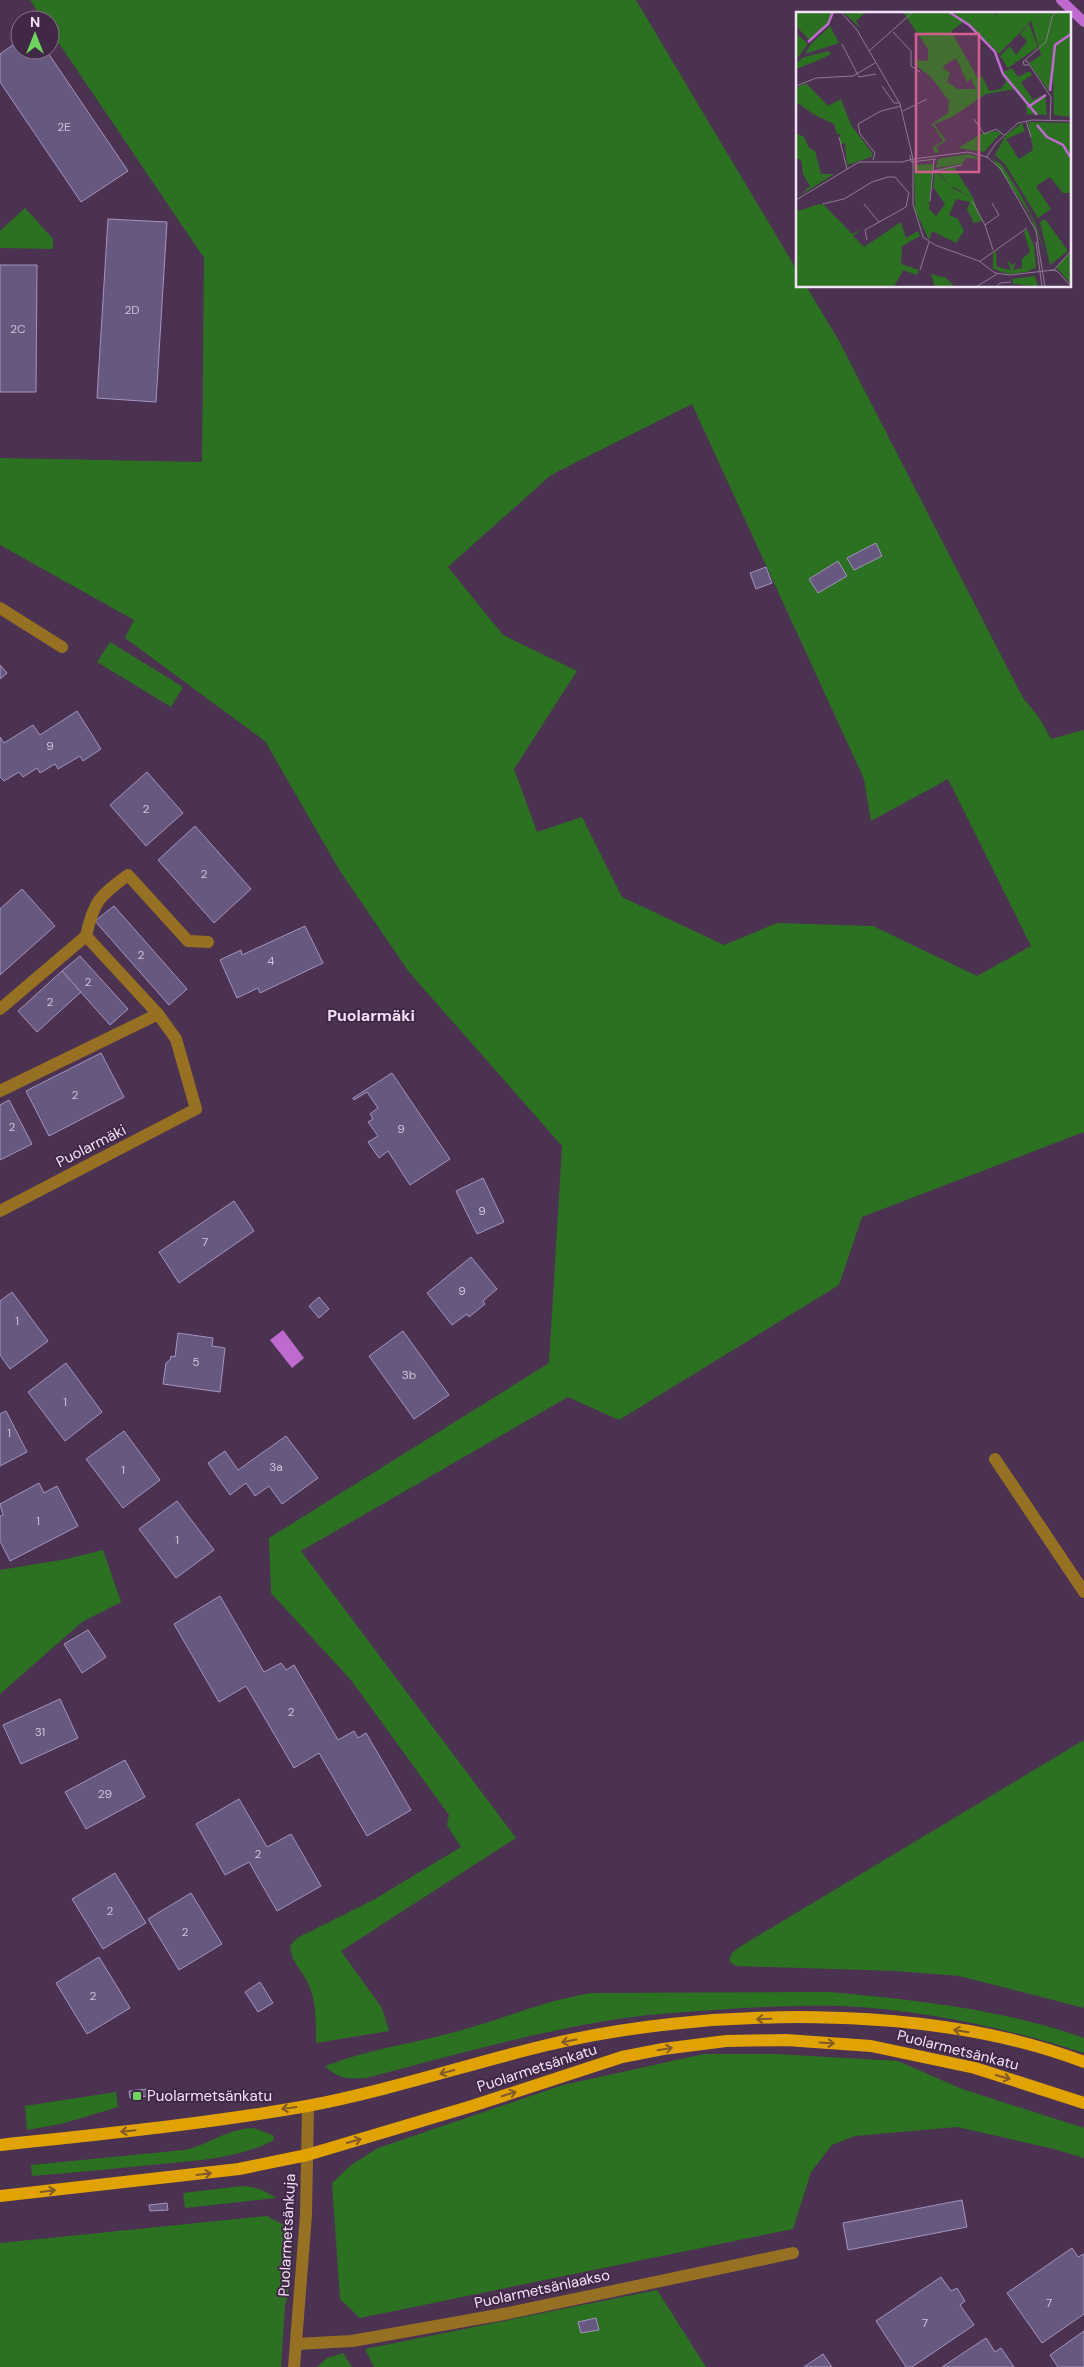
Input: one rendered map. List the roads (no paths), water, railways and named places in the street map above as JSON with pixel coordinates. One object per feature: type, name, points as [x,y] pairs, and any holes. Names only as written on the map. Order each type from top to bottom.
[{"type":"main road","name":"Puolarmetsänkatu","points":[[0,2145],[140,2129],[308,2106],[545,2046],[622,2030],[710,2021],[845,2018],[895,2022],[1009,2040],[1084,2062]]},
{"type":"main road","name":"Puolarmetsänkatu","points":[[0,2196],[239,2169],[307,2155],[472,2106],[622,2057],[663,2049],[726,2041],[786,2040],[871,2046],[975,2068],[1084,2102]]},
{"type":"street","points":[[0,608],[62,648]]},
{"type":"street","points":[[0,1009],[86,936],[90,918],[101,896],[128,875],[188,941],[208,942]]},
{"type":"street","points":[[0,1092],[158,1014],[86,936]]},
{"type":"street","name":"Puolarmäki","points":[[0,1211],[196,1109],[176,1039],[158,1014]]},
{"type":"street","points":[[995,1460],[1084,1592]]},
{"type":"street","name":"Puolarmetsänkuja","points":[[294,2367],[306,2215],[308,2106]]},
{"type":"street","name":"Puolarmetsänlaakso","points":[[296,2344],[352,2341],[509,2313],[793,2252]]},
{"type":"waterway","points":[[1061,0],[1084,22]]},
{"type":"place","name":"Puolarmetsänkatu","points":[[137,2096]]},
{"type":"district","name":"Puolarmäki","points":[[371,1015]]}]
